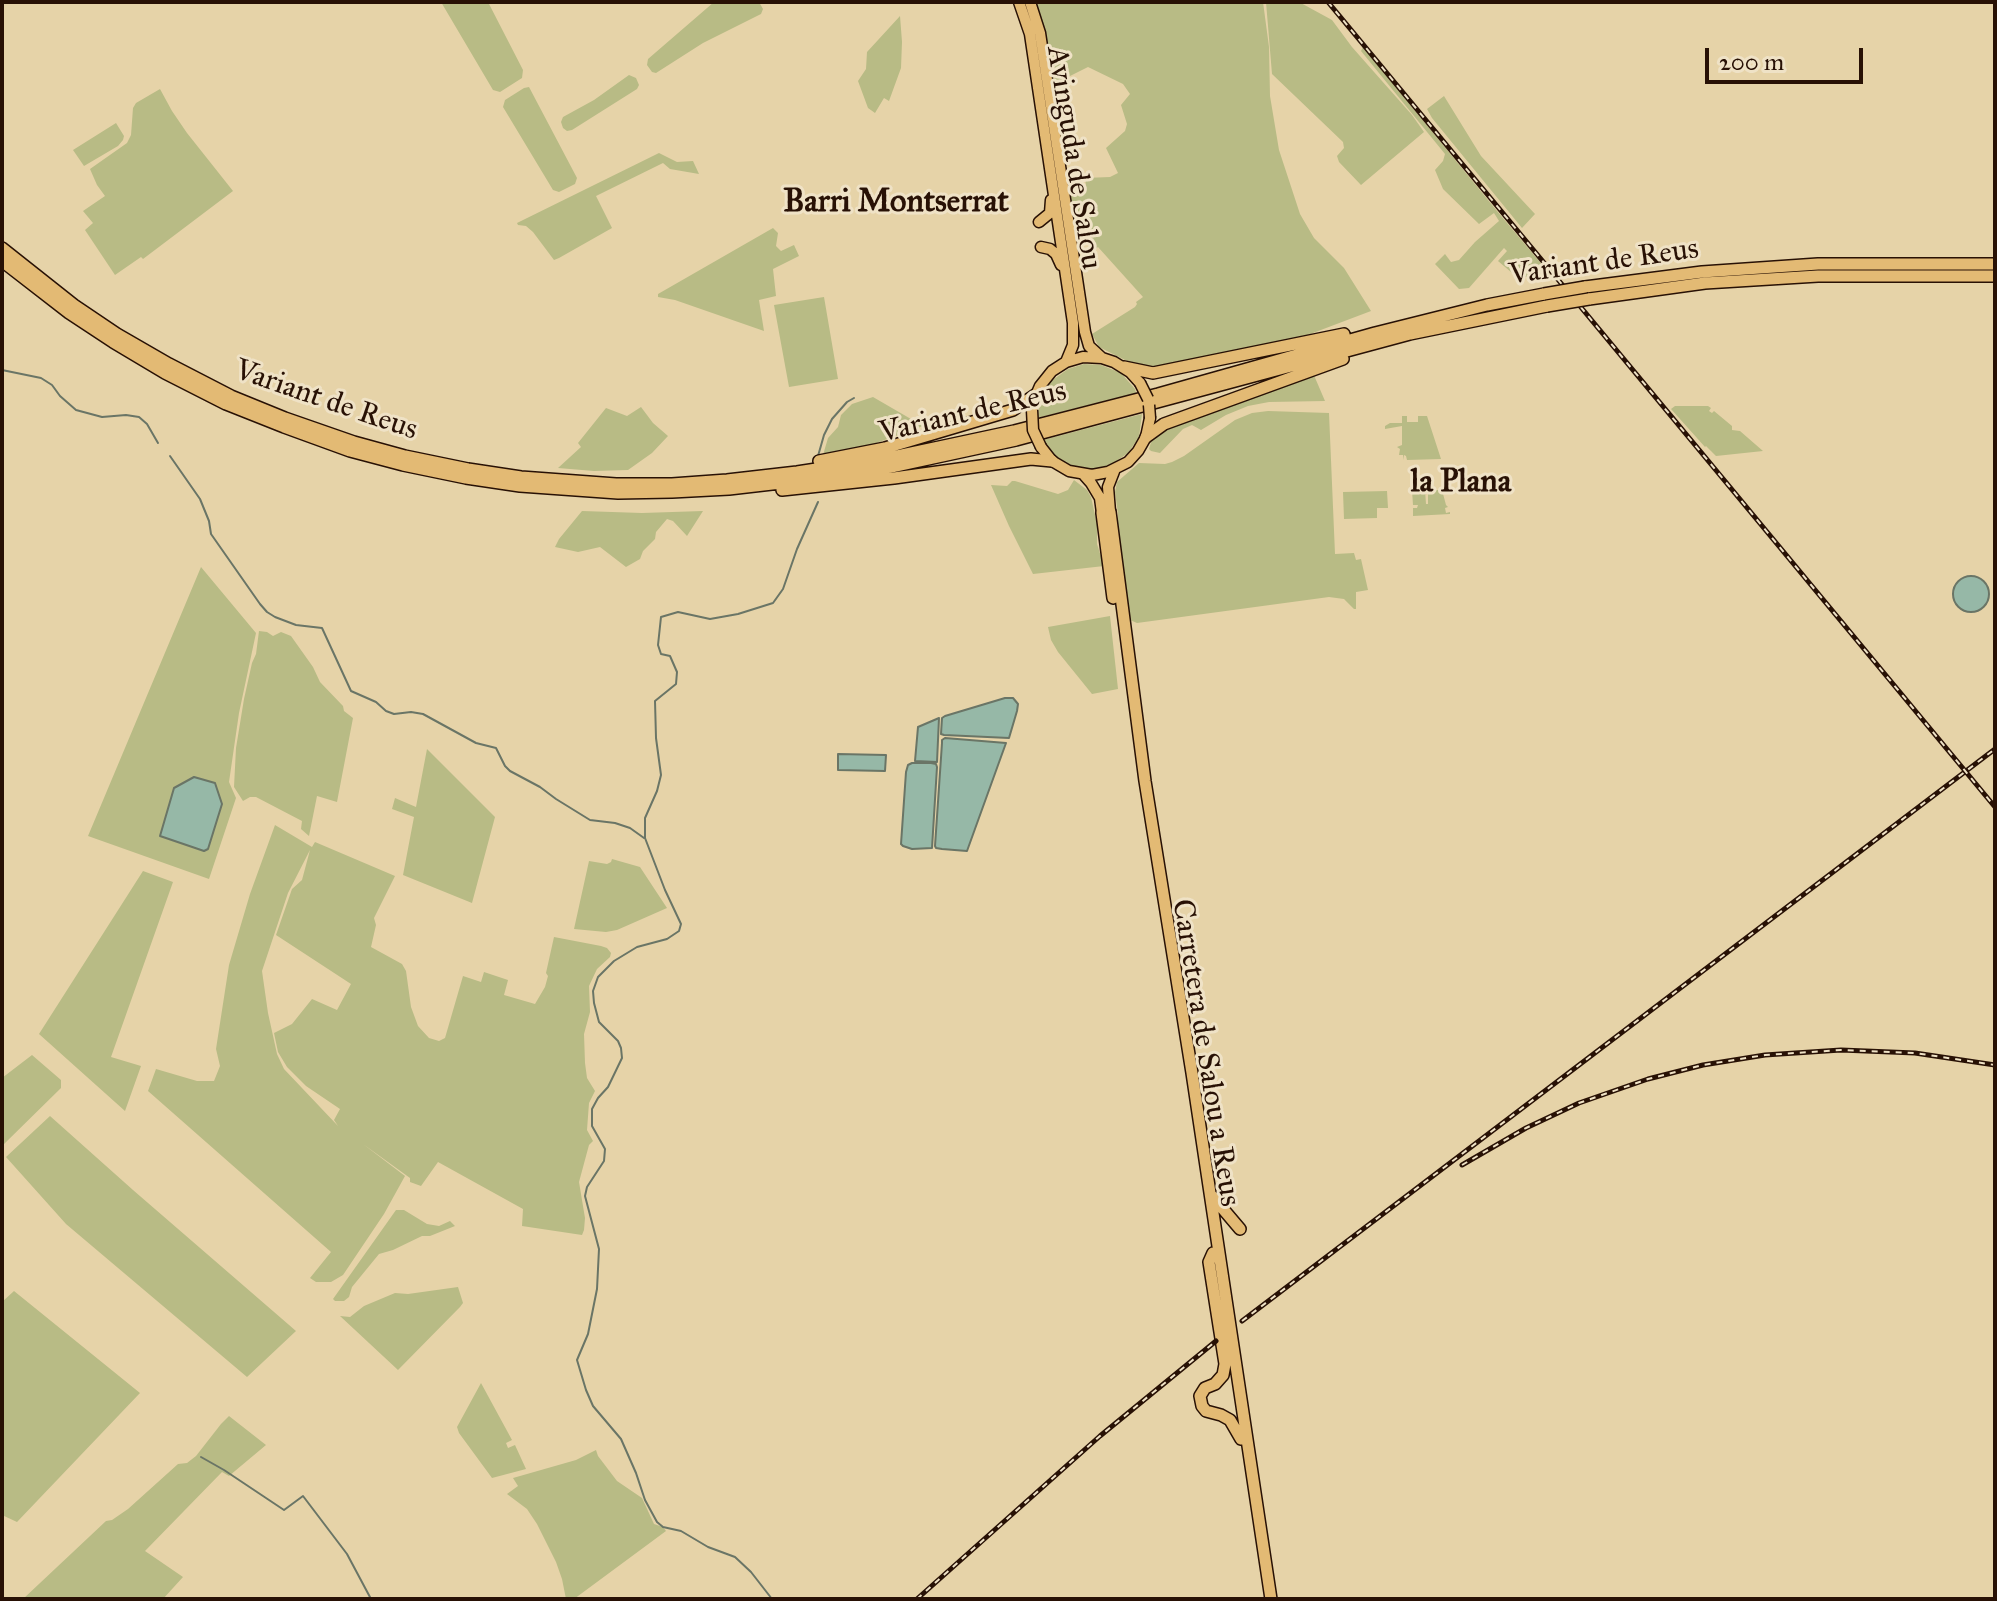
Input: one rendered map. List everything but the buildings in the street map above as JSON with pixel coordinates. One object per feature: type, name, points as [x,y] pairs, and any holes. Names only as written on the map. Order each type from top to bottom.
[{"type":"highway","name":"Variant de Reus","points":[[2,248],[63,297],[117,334],[231,396],[285,418],[354,442],[468,469],[521,477],[616,484],[727,480],[888,458],[1014,431],[1409,329]]},
{"type":"highway","name":"Variant de Reus","points":[[2,261],[69,313],[165,373],[226,404],[284,427],[350,451],[454,476],[520,486],[618,493],[729,489],[829,476],[891,467],[1016,440],[1487,305],[1545,300],[1702,272],[1818,264],[1995,264]]},
{"type":"highway","name":"Variant de Reus","points":[[1587,293],[1818,276],[1995,276]]},
{"type":"highway","points":[[1124,367],[1153,373],[1396,323],[1409,329],[1404,339],[1164,424],[1146,437]]},
{"type":"highway","points":[[616,484],[796,466],[870,451],[1013,410],[1035,395]]},
{"type":"highway","points":[[687,492],[698,496],[730,495],[894,478],[1031,459],[1052,461]]},
{"type":"highway","points":[[1106,513],[1271,1599]]},
{"type":"highway","name":"Carretera de Salou a Reus","points":[[1106,513],[1138,783],[1265,1599]]},
{"type":"highway","points":[[1210,1194],[1240,1229],[1226,1230],[1216,1239]]},
{"type":"highway","points":[[1213,1253],[1209,1262],[1225,1364],[1223,1375],[1215,1384],[1205,1388],[1200,1396],[1206,1411],[1230,1420],[1241,1439]]},
{"type":"main road","name":"Avinguda de Salou","points":[[1019,2],[1030,34],[1069,289],[1078,321]]},
{"type":"main road","name":"Avinguda de Salou","points":[[1030,2],[1040,33],[1078,321]]},
{"type":"main road","points":[[1039,222],[1050,213],[1052,178]]},
{"type":"main road","points":[[1041,247],[1056,254],[1069,289]]},
{"type":"main road","points":[[1078,321],[1089,346],[1102,358]]},
{"type":"main road","points":[[1066,362],[1078,321]]},
{"type":"main road","points":[[1083,357],[1102,358],[1124,367],[1140,383],[1148,399],[1150,418],[1146,437],[1133,457],[1115,469],[1100,474],[1069,471],[1052,461],[1033,430],[1035,395],[1046,377],[1066,362],[1083,357]]},
{"type":"main road","points":[[1106,513],[1108,487],[1115,469]]},
{"type":"main road","points":[[1083,474],[1100,498],[1106,513]]},
{"type":"green space","points":[[441,2],[488,2],[523,70],[522,78],[500,92],[493,90]]},
{"type":"green space","points":[[714,2],[759,2],[763,9],[761,14],[703,43],[656,73],[652,72],[647,65],[648,59]]},
{"type":"green space","points":[[1035,2],[1263,2],[1269,47],[1270,96],[1279,150],[1300,214],[1314,238],[1344,268],[1371,311],[1305,336],[1149,367],[1133,364],[1099,347],[1092,334],[1135,307],[1143,297],[1098,247],[1094,250],[1090,247],[1091,241],[1079,227],[1073,231],[1068,189],[1086,186],[1085,178],[1110,177],[1118,173],[1106,148],[1125,131],[1127,124],[1121,105],[1130,94],[1123,84],[1088,67],[1055,86],[1043,25]]},
{"type":"green space","points":[[1266,2],[1299,2],[1332,20],[1424,132],[1361,185],[1339,162],[1337,156],[1344,148],[1343,142],[1272,74]]},
{"type":"green space","points":[[900,16],[901,68],[889,101],[884,98],[875,113],[868,108],[858,81],[866,69],[867,52]]},
{"type":"green space","points":[[1363,47],[1550,274],[1518,278],[1498,261],[1507,251],[1504,248],[1469,288],[1459,289],[1435,264],[1445,254],[1451,262],[1459,260],[1499,221],[1494,213],[1479,224],[1443,189],[1435,170],[1445,154],[1361,51]]},
{"type":"green space","points":[[629,75],[636,78],[637,89],[572,130],[563,128],[563,117]]},
{"type":"green space","points":[[529,87],[577,178],[575,184],[559,192],[553,190],[503,107],[505,100]]},
{"type":"green space","points":[[160,89],[187,133],[233,191],[143,259],[141,257],[115,275],[85,230],[93,223],[83,211],[105,196],[90,169],[127,143],[136,103]]},
{"type":"green space","points":[[1444,96],[1481,156],[1535,214],[1522,228],[1432,118],[1427,109]]},
{"type":"green space","points":[[116,123],[124,136],[123,140],[84,166],[73,150]]},
{"type":"green space","points":[[659,153],[677,162],[693,161],[699,174],[670,169],[663,163],[596,196],[612,228],[559,258],[554,260],[533,232],[526,226],[518,225],[517,223]]},
{"type":"green space","points":[[773,228],[778,233],[776,246],[781,251],[794,245],[799,256],[773,269],[776,296],[759,300],[764,331],[658,297],[658,294]]},
{"type":"green space","points":[[824,297],[838,379],[789,387],[774,305]]},
{"type":"green space","points":[[1084,364],[1101,365],[1121,373],[1136,393],[1037,418],[1041,399],[1050,382],[1068,369]]},
{"type":"green space","points":[[1313,373],[1325,401],[1269,402],[1248,406],[1201,430],[1192,425],[1183,429],[1160,453],[1149,449],[1152,439],[1163,429]]},
{"type":"green space","points":[[873,397],[923,426],[868,446],[823,455],[828,438],[838,427],[841,415],[852,404]]},
{"type":"green space","points":[[1675,406],[1708,406],[1711,408],[1709,411],[1714,411],[1732,426],[1732,430],[1740,431],[1763,451],[1716,456],[1671,409]]},
{"type":"green space","points":[[641,407],[668,436],[652,453],[628,470],[558,468],[581,447],[578,443],[606,408],[627,416]]},
{"type":"green space","points":[[1268,411],[1329,413],[1335,554],[1354,553],[1356,560],[1361,559],[1368,590],[1356,592],[1356,609],[1344,599],[1329,597],[1137,623],[1130,620],[1117,527],[1117,482],[1139,463],[1172,462],[1235,420]]},
{"type":"green space","points":[[1142,414],[1139,437],[1128,453],[1112,464],[1099,468],[1084,469],[1071,465],[1057,457],[1043,440]]},
{"type":"green space","points":[[1402,416],[1407,416],[1407,422],[1418,422],[1418,416],[1427,416],[1441,459],[1407,460],[1404,455],[1403,460],[1397,447],[1402,445],[1402,426],[1385,429],[1390,423],[1402,423]]},
{"type":"green space","points":[[1074,480],[1091,497],[1097,524],[1097,544],[1104,566],[1033,574],[991,485],[1007,486],[1015,481],[1058,494],[1068,490]]},
{"type":"green space","points":[[1412,490],[1425,490],[1428,504],[1428,490],[1442,490],[1448,507],[1445,508],[1446,513],[1450,514],[1413,516],[1413,508],[1418,505],[1413,505]]},
{"type":"green space","points":[[1387,491],[1388,508],[1377,508],[1377,518],[1344,519],[1343,492]]},
{"type":"green space","points":[[582,511],[703,511],[687,536],[667,519],[640,559],[626,567],[600,547],[578,552],[555,547]]},
{"type":"green space","points":[[201,567],[256,633],[239,713],[229,782],[236,798],[209,879],[88,836]]},
{"type":"green space","points":[[1110,616],[1118,689],[1092,694],[1058,652],[1048,627]]},
{"type":"green space","points":[[259,631],[273,636],[281,632],[291,636],[320,682],[353,718],[337,802],[317,796],[309,836],[301,829],[302,821],[256,797],[243,801],[234,787],[236,748]]},
{"type":"green space","points":[[427,749],[495,817],[472,903],[403,875],[414,817],[392,809],[395,798],[416,807]]},
{"type":"green space","points":[[275,825],[312,847],[315,842],[395,876],[374,918],[376,925],[371,947],[402,964],[418,1026],[429,1038],[439,1041],[445,1038],[463,976],[481,982],[484,972],[508,980],[504,995],[535,1004],[545,987],[554,937],[607,948],[610,957],[597,969],[589,986],[590,1012],[584,1034],[587,1078],[595,1091],[589,1103],[587,1130],[593,1141],[589,1145],[579,1182],[585,1218],[582,1235],[522,1226],[523,1209],[438,1162],[421,1186],[410,1182],[410,1178],[363,1144],[405,1176],[343,1275],[331,1282],[316,1282],[310,1278],[331,1252],[148,1091],[156,1069],[197,1081],[214,1081],[220,1066],[216,1049],[229,965]],"holes":[[[310,850],[302,880],[292,889],[276,935],[351,984],[337,1010],[312,999],[292,1024],[274,1033],[278,1052],[287,1067],[306,1086],[340,1109],[334,1120],[338,1126],[284,1069],[277,1054],[268,1013],[262,971],[288,893]]]},
{"type":"green space","points":[[612,859],[640,867],[667,908],[617,930],[574,929],[589,861],[607,864]]},
{"type":"green space","points":[[143,871],[173,882],[111,1057],[141,1066],[125,1111],[39,1034]]},
{"type":"green space","points":[[32,1055],[61,1080],[61,1088],[2,1146],[2,1078]]},
{"type":"green space","points":[[50,1116],[296,1331],[247,1377],[66,1224],[6,1157]]},
{"type":"green space","points":[[396,1210],[404,1210],[427,1224],[439,1226],[450,1221],[455,1226],[379,1254],[352,1287],[349,1297],[344,1301],[335,1301],[333,1299]]},
{"type":"green space","points":[[458,1287],[463,1303],[398,1370],[340,1316],[350,1317],[364,1306],[395,1293]]},
{"type":"green space","points":[[14,1291],[140,1393],[17,1522],[2,1515],[2,1302]]},
{"type":"green space","points":[[481,1383],[512,1440],[506,1443],[508,1448],[515,1445],[526,1469],[492,1478],[459,1433],[457,1427]]},
{"type":"green space","points":[[229,1416],[266,1445],[229,1476],[222,1472],[145,1551],[183,1577],[163,1599],[23,1599],[106,1521],[128,1509],[178,1464],[187,1463],[196,1456]]},
{"type":"green space","points":[[596,1450],[617,1481],[642,1498],[654,1524],[666,1531],[574,1599],[566,1599],[556,1562],[537,1524],[527,1509],[507,1494],[518,1486],[513,1478],[576,1460]]},
{"type":"shaded area","points":[[1971,576],[1983,582],[1989,594],[1983,606],[1971,612],[1959,606],[1953,594],[1959,582]]},
{"type":"shaded area","points":[[1013,698],[1018,704],[1009,738],[941,734],[942,718],[945,716]]},
{"type":"shaded area","points":[[939,718],[937,762],[915,761],[918,727]]},
{"type":"shaded area","points":[[942,740],[1006,743],[967,851],[935,846]]},
{"type":"shaded area","points":[[838,754],[886,755],[885,771],[838,770]]},
{"type":"shaded area","points":[[912,763],[931,763],[937,767],[932,848],[912,849],[901,844],[906,772]]},
{"type":"shaded area","points":[[194,777],[215,783],[222,804],[208,849],[204,851],[160,836],[174,788]]},
{"type":"waterway","points":[[2,370],[41,378],[76,410],[102,417],[139,417],[158,443]]},
{"type":"waterway","points":[[818,456],[832,419],[854,398]]},
{"type":"waterway","points":[[170,456],[200,499],[211,534],[260,604],[275,617],[296,625],[322,628],[351,691],[376,702],[386,711],[423,714],[476,743],[496,748],[510,771],[590,820],[615,823],[630,828],[644,838]]},
{"type":"waterway","points":[[772,1599],[735,1557],[657,1522],[621,1439],[593,1406],[577,1360],[588,1334],[597,1289],[599,1249],[585,1196],[587,1187],[604,1161],[605,1149],[592,1126],[592,1109],[608,1087],[622,1058],[618,1041],[599,1022],[593,991],[598,977],[614,961],[637,947],[667,939],[679,931],[681,924],[645,838],[645,818],[661,775],[655,701],[676,684],[677,672],[670,656],[661,654],[658,645],[661,617],[678,612],[710,619],[773,603],[783,589],[818,502]]},
{"type":"waterway","points":[[201,1457],[284,1510],[303,1496],[347,1554],[371,1599]]},
{"type":"railway","points":[[1328,2],[1995,807]]},
{"type":"railway","points":[[1242,1321],[1995,749]]},
{"type":"railway","points":[[1462,1165],[1526,1128],[1579,1103],[1648,1079],[1703,1065],[1765,1055],[1841,1050],[1915,1053],[1995,1065]]},
{"type":"railway","points":[[917,1599],[1100,1436],[1216,1341]]},
{"type":"district","name":"Barri Montserrat","points":[[896,203]]},
{"type":"district","name":"la Plana","points":[[1461,483]]}]
